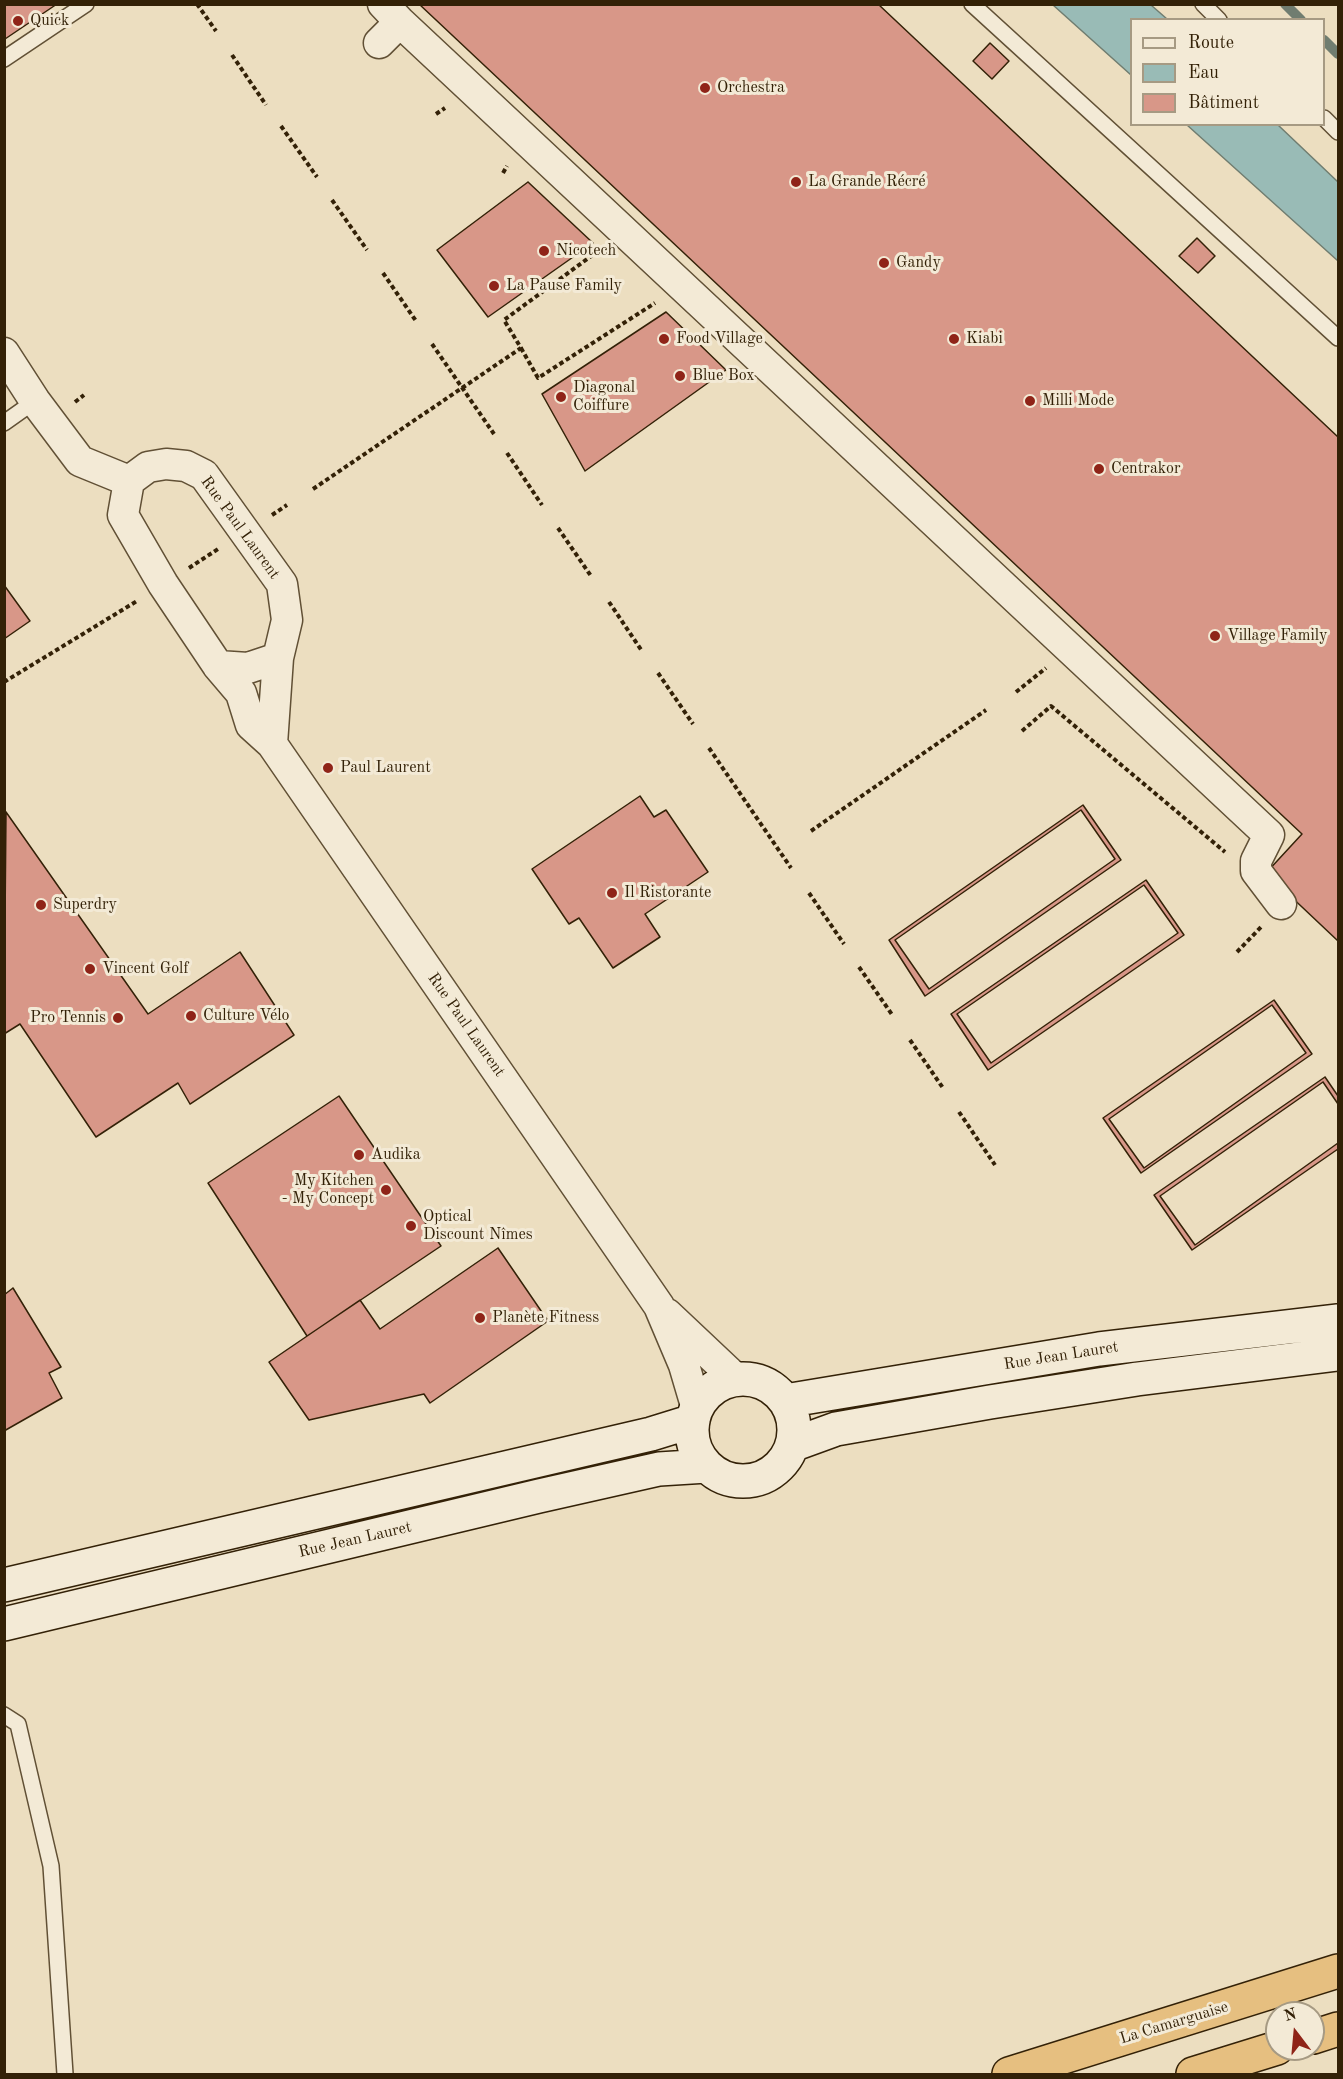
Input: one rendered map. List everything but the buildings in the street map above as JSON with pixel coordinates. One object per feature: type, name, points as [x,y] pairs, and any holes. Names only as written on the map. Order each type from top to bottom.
[{"type":"highway","name":"La Camarguaise","points":[[1009,2074],[1338,1971]]},
{"type":"highway","points":[[1193,2074],[1265,2052]]},
{"type":"street","points":[[379,43],[391,13],[1269,835],[1256,861],[1256,871],[1281,904]]},
{"type":"street","points":[[4,353],[35,401],[80,461],[129,481]]},
{"type":"street","name":"Rue Paul Laurent","points":[[272,744],[278,658],[287,620],[282,584],[204,475],[186,466],[166,464],[148,467],[129,481],[123,515],[163,584],[218,666],[240,693],[251,725],[272,744],[659,1306],[684,1365],[695,1415]]},
{"type":"street","points":[[218,666],[248,668],[278,658]]},
{"type":"street","name":"Rue Paul Laurent","points":[[659,1306],[737,1380]]},
{"type":"street","name":"Rue Jean Lauret","points":[[785,1401],[1099,1349],[1338,1321]]},
{"type":"street","name":"Rue Jean Lauret","points":[[792,1445],[836,1429],[990,1402],[1137,1379],[1338,1354]]},
{"type":"street","points":[[737,1380],[764,1384],[776,1390],[785,1401],[792,1414],[794,1430],[792,1445],[784,1461],[771,1473],[755,1480],[729,1479],[707,1466],[697,1453],[692,1437],[695,1415],[713,1389],[737,1380]]},
{"type":"street","points":[[4,1585],[639,1437],[695,1415]]},
{"type":"street","name":"Rue Jean Lauret","points":[[4,1624],[551,1493],[659,1469],[707,1466]]},
{"type":"lane","points":[[4,59],[87,4]]},
{"type":"lane","points":[[972,4],[1338,338]]},
{"type":"lane","points":[[1203,4],[1217,18]]},
{"type":"lane","points":[[1325,120],[1338,132]]},
{"type":"lane","points":[[4,423],[35,401]]},
{"type":"lane","points":[[4,1715],[18,1724],[51,1866],[65,2074]]},
{"type":"path","points":[[197,4],[216,31]]},
{"type":"path","points":[[232,55],[266,105]]},
{"type":"path","points":[[281,126],[317,177]]},
{"type":"path","points":[[332,200],[367,250]]},
{"type":"path","points":[[625,231],[504,320],[538,378],[683,285]]},
{"type":"path","points":[[383,273],[416,321]]},
{"type":"path","points":[[432,344],[494,434]]},
{"type":"path","points":[[313,489],[521,348]]},
{"type":"path","points":[[507,453],[542,505]]},
{"type":"path","points":[[558,528],[591,576]]},
{"type":"path","points":[[609,602],[642,651]]},
{"type":"path","points":[[1016,692],[1040,672]]},
{"type":"path","points":[[658,673],[693,724]]},
{"type":"path","points":[[1022,731],[1051,706],[1247,870],[1256,871]]},
{"type":"path","points":[[811,831],[986,710]]},
{"type":"path","points":[[709,748],[791,868]]},
{"type":"path","points":[[809,893],[844,944]]},
{"type":"path","points":[[1237,952],[1260,928]]},
{"type":"path","points":[[859,967],[893,1016]]},
{"type":"path","points":[[910,1040],[943,1088]]},
{"type":"path","points":[[959,1112],[995,1165]]},
{"type":"water","points":[[1053,5],[1151,5],[1166,18],[1130,18],[1130,74]]},
{"type":"water","points":[[1188,126],[1279,126],[1338,182],[1338,261]]},
{"type":"waterway","points":[[1285,4],[1299,18]]},
{"type":"waterway","points":[[1325,41],[1338,54]]},
{"type":"place","name":"Quick","points":[[18,21]]},
{"type":"place","name":"Orchestra","points":[[705,88]]},
{"type":"place","name":"La Grande Récré","points":[[796,182]]},
{"type":"place","name":"Nicotech","points":[[544,251]]},
{"type":"place","name":"Gandy","points":[[884,263]]},
{"type":"place","name":"La Pause Family","points":[[494,286]]},
{"type":"place","name":"Food Village","points":[[664,339]]},
{"type":"place","name":"Kiabi","points":[[954,339]]},
{"type":"place","name":"Blue Box","points":[[680,376]]},
{"type":"place","name":"Diagonal Coiffure","points":[[561,397]]},
{"type":"place","name":"Milli Mode","points":[[1030,401]]},
{"type":"place","name":"Centrakor","points":[[1099,469]]},
{"type":"place","name":"Village Family","points":[[1215,636]]},
{"type":"place","name":"Paul Laurent","points":[[328,768]]},
{"type":"place","name":"Il Ristorante","points":[[612,893]]},
{"type":"place","name":"Superdry","points":[[41,905]]},
{"type":"place","name":"Vincent Golf","points":[[90,969]]},
{"type":"place","name":"Culture Vélo","points":[[191,1016]]},
{"type":"place","name":"Pro Tennis","points":[[118,1018]]},
{"type":"place","name":"Audika","points":[[359,1155]]},
{"type":"place","name":"My Kitchen - My Concept","points":[[386,1190]]},
{"type":"place","name":"Optical Discount Nîmes","points":[[411,1226]]},
{"type":"place","name":"Planète Fitness","points":[[480,1318]]}]
